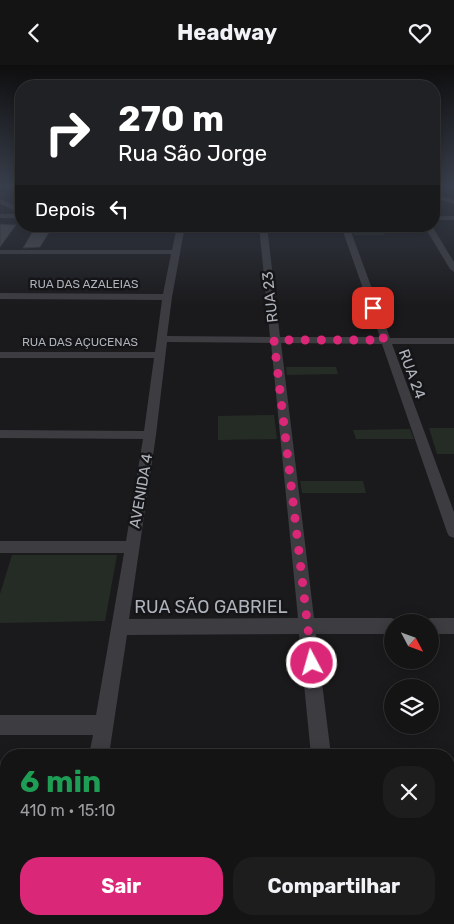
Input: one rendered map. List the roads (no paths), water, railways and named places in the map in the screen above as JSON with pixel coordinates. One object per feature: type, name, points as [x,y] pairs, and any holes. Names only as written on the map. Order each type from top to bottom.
[{"type":"street","name":"AVENIDA 4","points":[[100,749],[150,435],[167,297],[179,232]]},
{"type":"street","name":"RUA 23","points":[[264,232],[320,749]]},
{"type":"street","name":"RUA 24","points":[[347,232],[384,340],[454,531]]},
{"type":"street","points":[[432,232],[454,269]]},
{"type":"street","points":[[0,252],[176,252]]},
{"type":"street","name":"RUA DAS AZALEIAS","points":[[0,297],[167,297]]},
{"type":"street","points":[[163,339],[454,341]]},
{"type":"street","name":"RUA DAS AÇUCENAS","points":[[0,355],[161,355]]},
{"type":"street","points":[[0,434],[150,435]]},
{"type":"street","points":[[0,547],[131,547]]},
{"type":"street","name":"RUA SÃO GABRIEL","points":[[120,627],[384,626]]},
{"type":"street","points":[[439,626],[454,626]]},
{"type":"street","points":[[0,725],[104,725]]}]
